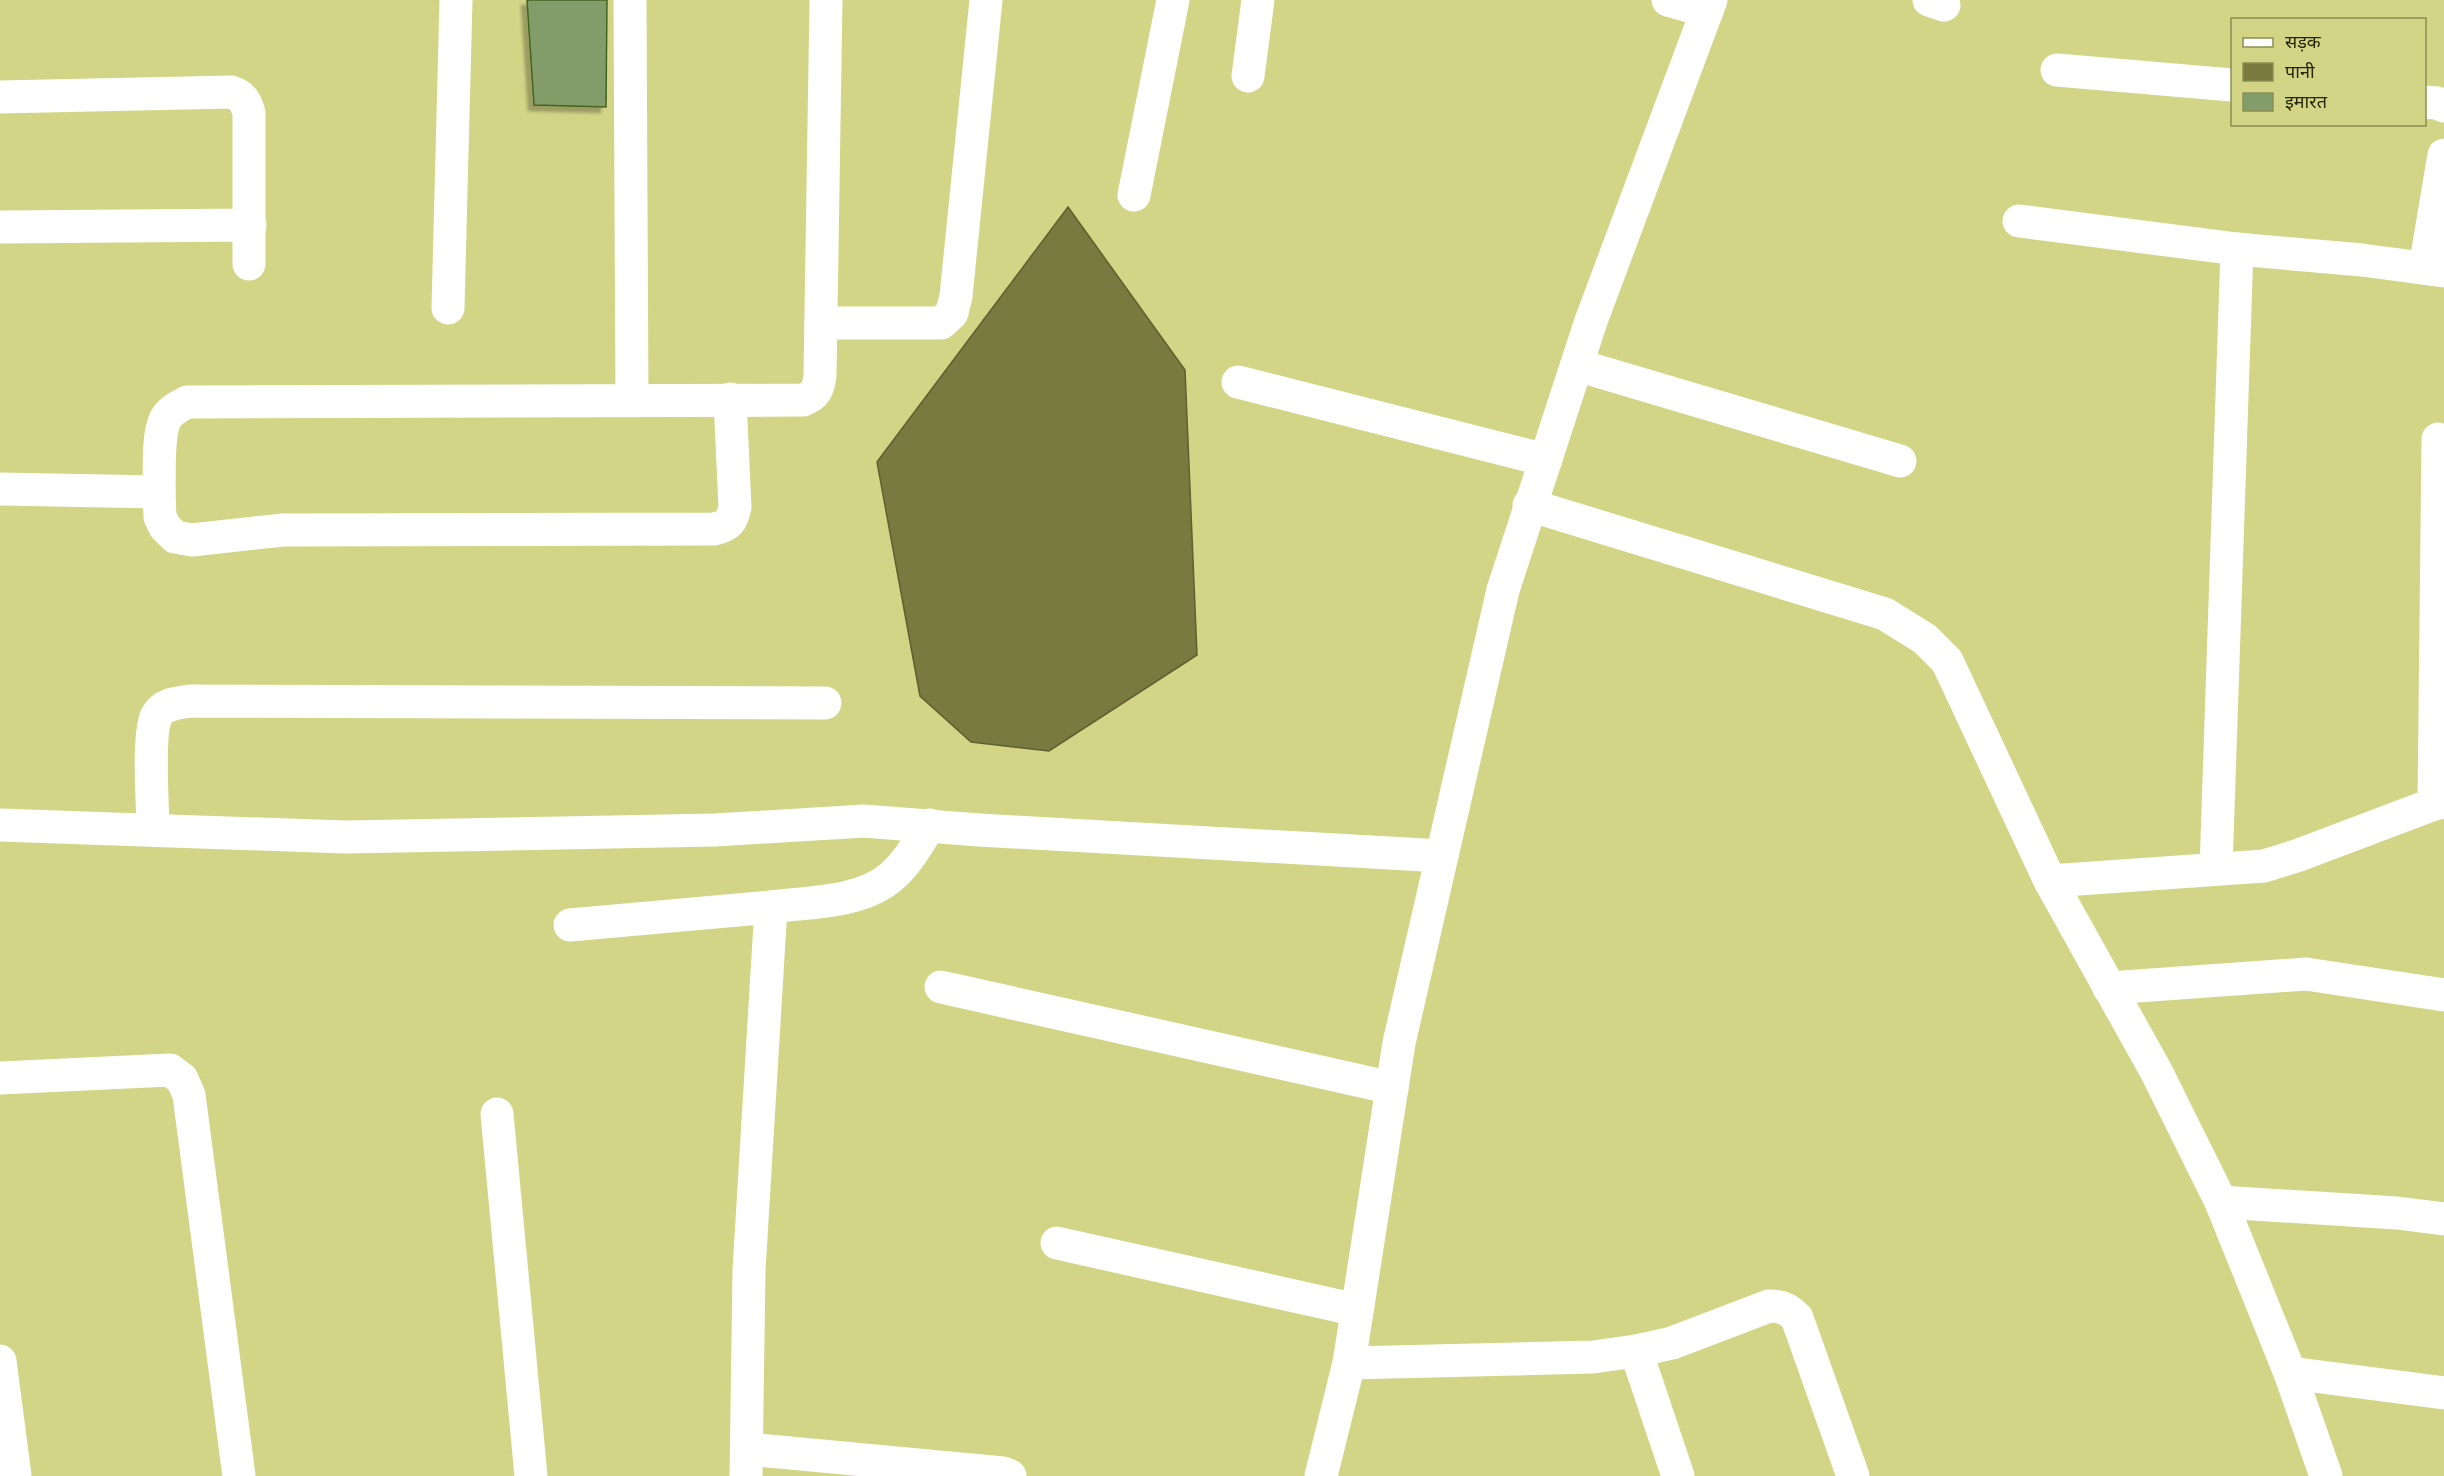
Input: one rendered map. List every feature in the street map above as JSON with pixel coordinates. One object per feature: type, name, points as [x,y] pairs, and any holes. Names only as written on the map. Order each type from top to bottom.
[{"type":"street","points":[[448,308],[456,0]]},
{"type":"street","points":[[630,0],[632,400]]},
{"type":"street","points":[[730,399],[735,507],[732,519],[726,526],[714,529],[283,530],[192,540],[175,537],[165,527],[160,517],[160,460],[165,420],[172,410],[187,402],[730,399],[803,400],[812,397],[819,389],[826,0]]},
{"type":"street","points":[[821,323],[941,323],[952,313],[956,296],[986,0]]},
{"type":"street","points":[[1134,195],[1173,0]]},
{"type":"street","points":[[1248,76],[1258,0]]},
{"type":"street","points":[[1321,1476],[1348,1363],[1399,1043],[1503,590],[1591,321],[1709,5],[1668,0]]},
{"type":"street","points":[[2057,70],[2231,85]]},
{"type":"street","points":[[0,97],[231,92],[238,95],[246,102],[249,113],[249,264]]},
{"type":"street","points":[[2426,102],[2444,106]]},
{"type":"street","points":[[2019,221],[2237,249],[2362,260],[2435,270],[2444,155]]},
{"type":"street","points":[[0,227],[250,225]]},
{"type":"street","points":[[2216,869],[2237,249]]},
{"type":"street","points":[[1577,365],[1900,461]]},
{"type":"street","points":[[1238,382],[1546,460]]},
{"type":"street","points":[[2050,881],[2272,863],[2439,803],[2438,439]]},
{"type":"street","points":[[0,489],[159,492]]},
{"type":"street","points":[[1529,506],[1885,614],[1925,639],[1947,661],[2050,881],[2156,1071],[2221,1202],[2290,1373],[2326,1476]]},
{"type":"street","points":[[153,830],[152,732],[158,714],[169,704],[190,701],[825,704]]},
{"type":"street","points":[[0,825],[345,837],[716,830],[864,821],[980,830],[1442,856]]},
{"type":"street","points":[[570,925],[771,907],[859,894],[890,879],[909,859],[930,825]]},
{"type":"street","points":[[771,907],[749,1270],[747,1462],[1003,1473],[1010,1476]]},
{"type":"street","points":[[2109,988],[2306,974],[2444,995]]},
{"type":"street","points":[[941,987],[1392,1088]]},
{"type":"street","points":[[0,1078],[170,1070],[182,1079],[189,1095],[240,1476]]},
{"type":"street","points":[[497,1114],[531,1476]]},
{"type":"street","points":[[2221,1202],[2397,1213],[2444,1219]]},
{"type":"street","points":[[1056,1243],[1357,1310]]},
{"type":"street","points":[[1348,1363],[1593,1357],[1636,1352],[1672,1343],[1769,1306],[1788,1309],[1797,1318],[1852,1476]]},
{"type":"street","points":[[1636,1352],[1678,1476]]},
{"type":"street","points":[[0,1361],[15,1476]]},
{"type":"street","points":[[2290,1373],[2444,1393]]},
{"type":"water","points":[[1068,207],[1185,370],[1197,655],[1049,751],[971,742],[920,696],[877,462]]},
{"type":"building","points":[[527,0],[607,0],[606,107],[534,105]]}]
